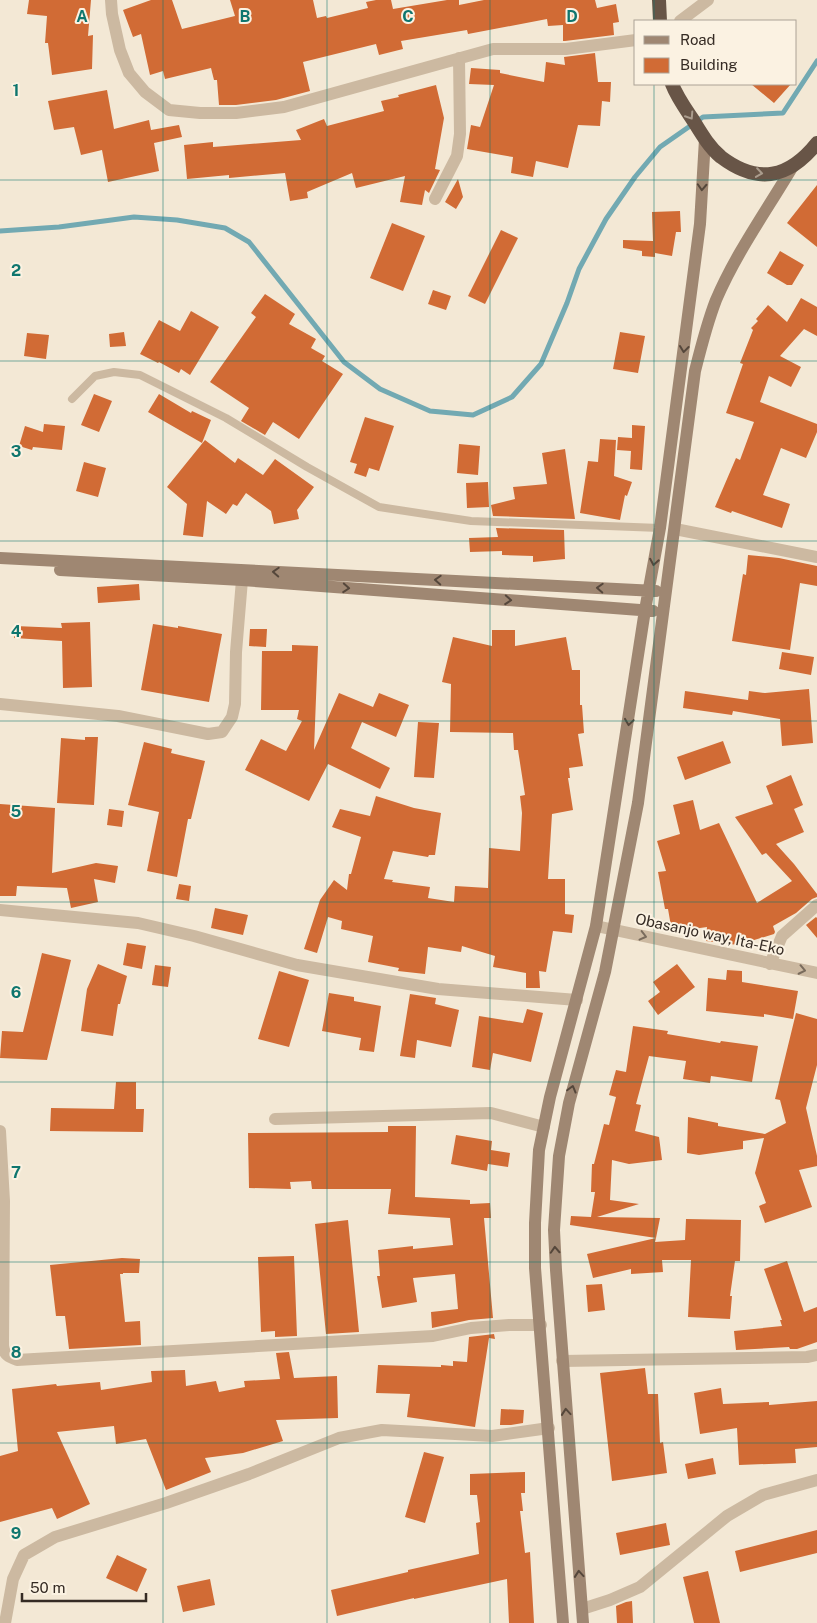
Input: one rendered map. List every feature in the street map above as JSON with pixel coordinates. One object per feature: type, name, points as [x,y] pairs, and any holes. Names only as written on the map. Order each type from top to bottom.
[{"type":"highway","points":[[659,0],[660,20]]},
{"type":"highway","points":[[674,88],[705,139],[720,156],[740,168],[758,174],[777,174],[793,166],[817,143]]},
{"type":"main road","points":[[563,1623],[535,1268],[535,1223],[539,1150],[596,926],[645,610],[660,528],[700,224],[705,139]]},
{"type":"main road","points":[[583,1623],[562,1361],[554,1230],[559,1156],[569,1103],[605,972],[638,803],[695,370],[716,301],[734,264],[793,166]]},
{"type":"main road","points":[[0,558],[666,592]]},
{"type":"main road","points":[[0,566],[242,580],[664,611]]},
{"type":"street","points":[[111,0],[120,50],[129,73],[145,92],[169,110],[200,113],[236,113],[284,106],[494,49],[566,49],[634,40]]},
{"type":"street","points":[[681,20],[708,0]]},
{"type":"street","points":[[435,199],[457,156],[460,134],[459,58]]},
{"type":"street","points":[[674,529],[817,557]]},
{"type":"street","points":[[0,704],[118,716],[208,734],[222,732],[232,717],[234,704],[242,580]]},
{"type":"street","points":[[770,964],[782,936],[817,905]]},
{"type":"street","points":[[0,910],[138,923],[194,936],[296,965],[438,989],[577,1000]]},
{"type":"street","name":"Obasanjo way, Ita-Eko","points":[[596,926],[817,973]]},
{"type":"street","points":[[275,1119],[491,1113],[544,1126]]},
{"type":"street","points":[[0,1131],[4,1201],[3,1346],[4,1352],[9,1358],[17,1360],[433,1336],[471,1328],[541,1325]]},
{"type":"street","points":[[562,1361],[807,1357],[817,1355]]},
{"type":"street","points":[[5,1623],[13,1579],[24,1555],[55,1537],[166,1503],[249,1474],[339,1438],[382,1430],[492,1436],[549,1428]]},
{"type":"street","points":[[582,1609],[610,1600],[640,1587],[727,1516],[763,1495],[817,1480]]},
{"type":"lane","points":[[72,400],[95,376],[114,372],[140,375],[226,418],[307,467],[379,507],[471,521],[660,528]]},
{"type":"building","points":[[29,0],[91,0],[88,36],[93,35],[92,69],[52,75],[48,43],[45,43],[47,16],[27,14]]},
{"type":"building","points":[[151,0],[172,0],[182,29],[235,16],[230,0],[313,0],[317,18],[326,16],[327,18],[368,8],[366,2],[376,0],[391,0],[393,9],[447,0],[459,0],[459,5],[484,0],[595,0],[597,8],[616,4],[619,22],[613,23],[614,35],[565,41],[563,41],[563,25],[548,26],[547,19],[468,34],[467,30],[401,41],[403,49],[379,55],[376,44],[303,62],[310,91],[276,100],[219,105],[217,80],[214,80],[211,68],[165,79],[163,71],[150,75],[141,34],[133,37],[123,10]]},
{"type":"building","points":[[595,53],[598,82],[611,82],[610,102],[602,101],[600,126],[578,125],[568,168],[536,161],[533,177],[511,173],[513,157],[467,149],[471,125],[480,127],[494,85],[469,84],[471,68],[500,70],[500,73],[544,82],[546,62],[565,65],[564,57]]},
{"type":"building","points":[[436,85],[444,118],[435,169],[440,170],[429,193],[425,190],[422,205],[400,202],[405,176],[356,188],[352,173],[307,192],[308,198],[290,201],[285,173],[229,178],[229,175],[187,179],[184,145],[213,142],[213,147],[301,140],[296,130],[324,119],[327,126],[384,111],[381,101]]},
{"type":"building","points":[[752,85],[790,85],[774,103]]},
{"type":"building","points":[[107,90],[114,129],[149,120],[151,130],[179,125],[182,137],[154,143],[159,171],[108,182],[102,150],[81,155],[74,127],[54,130],[48,101]]},
{"type":"building","points":[[458,179],[463,197],[456,209],[445,202]]},
{"type":"building","points":[[817,185],[817,247],[787,223]]},
{"type":"building","points":[[680,211],[681,232],[676,232],[672,256],[655,253],[655,257],[642,256],[642,251],[623,248],[623,240],[653,241],[652,212]]},
{"type":"building","points":[[392,223],[425,236],[403,291],[370,278]]},
{"type":"building","points":[[501,230],[518,238],[485,304],[468,296]]},
{"type":"building","points":[[780,251],[804,265],[792,285],[787,285],[767,273]]},
{"type":"building","points":[[433,290],[451,296],[446,310],[428,304]]},
{"type":"building","points":[[265,294],[295,314],[289,324],[316,339],[311,348],[325,356],[322,361],[343,374],[299,439],[273,422],[265,435],[241,421],[249,408],[210,382],[256,317],[251,313]]},
{"type":"building","points":[[801,298],[817,307],[817,336],[804,329],[780,356],[801,367],[791,387],[769,376],[760,402],[817,424],[817,432],[806,458],[781,448],[763,495],[790,504],[782,528],[715,507],[736,458],[740,460],[754,422],[726,413],[743,364],[740,363],[753,330],[751,328],[768,305],[787,322]]},
{"type":"building","points":[[191,311],[219,327],[190,375],[181,369],[179,373],[140,354],[159,320],[180,331]]},
{"type":"building","points":[[124,332],[126,346],[110,347],[109,334]]},
{"type":"building","points":[[620,332],[645,336],[638,373],[613,369]]},
{"type":"building","points":[[27,333],[49,335],[46,359],[24,356]]},
{"type":"building","points":[[94,394],[112,401],[99,432],[81,425]]},
{"type":"building","points":[[159,394],[191,413],[192,411],[211,420],[202,443],[148,412]]},
{"type":"building","points":[[365,417],[394,426],[379,471],[369,468],[366,477],[354,473],[357,464],[350,462]]},
{"type":"building","points":[[44,424],[65,426],[62,450],[33,447],[32,450],[19,446],[25,426],[43,432]]},
{"type":"building","points":[[632,425],[645,426],[642,470],[630,469],[631,451],[617,450],[618,437],[632,438]]},
{"type":"building","points":[[600,439],[616,440],[614,476],[632,482],[627,496],[625,495],[620,520],[580,513],[588,461],[598,462]]},
{"type":"building","points":[[205,440],[235,463],[238,458],[263,475],[275,459],[314,487],[297,510],[299,519],[274,524],[271,511],[246,493],[237,506],[233,504],[226,514],[207,501],[203,537],[183,535],[187,504],[167,487]]},
{"type":"building","points":[[459,444],[480,446],[478,475],[457,473]]},
{"type":"building","points":[[565,449],[575,519],[493,516],[491,505],[515,499],[513,487],[547,484],[542,453]]},
{"type":"building","points":[[84,462],[106,468],[98,497],[76,491]]},
{"type":"building","points":[[488,482],[489,507],[467,508],[466,483]]},
{"type":"building","points":[[496,528],[564,530],[565,559],[533,562],[533,556],[502,555],[502,551],[470,552],[469,538],[498,537]]},
{"type":"building","points":[[748,555],[779,558],[817,566],[817,586],[800,583],[790,650],[732,641],[743,574],[746,575]]},
{"type":"building","points":[[139,584],[140,600],[98,603],[97,587]]},
{"type":"building","points":[[90,622],[92,687],[63,688],[62,641],[14,638],[15,626],[62,628],[61,623]]},
{"type":"building","points":[[153,624],[178,628],[178,626],[222,634],[209,702],[141,690]]},
{"type":"building","points":[[250,629],[267,629],[266,647],[249,646]]},
{"type":"building","points":[[492,630],[515,630],[515,646],[566,637],[572,670],[580,670],[580,705],[582,705],[584,733],[578,734],[583,766],[569,768],[570,778],[568,778],[573,810],[552,814],[548,879],[565,879],[565,914],[574,915],[572,933],[553,931],[546,972],[539,971],[540,988],[526,988],[526,973],[493,967],[495,956],[462,946],[461,952],[428,947],[425,974],[398,971],[399,968],[368,962],[373,936],[341,929],[342,921],[328,917],[317,953],[304,949],[320,900],[334,880],[347,890],[349,874],[351,874],[361,837],[332,827],[340,809],[370,816],[376,796],[414,808],[441,813],[435,855],[429,855],[428,857],[393,851],[384,879],[393,880],[392,882],[430,887],[428,898],[454,902],[455,886],[488,888],[489,848],[520,851],[522,813],[520,796],[525,795],[518,750],[514,750],[513,733],[450,732],[451,684],[442,682],[453,637],[492,646]]},
{"type":"building","points":[[292,645],[318,646],[314,750],[339,693],[373,707],[379,693],[409,705],[396,737],[362,722],[351,748],[390,768],[380,789],[328,764],[309,801],[245,770],[261,739],[286,751],[302,721],[297,719],[299,710],[261,710],[262,651],[292,651]]},
{"type":"building","points":[[782,652],[814,657],[811,675],[779,669]]},
{"type":"building","points":[[809,689],[813,743],[782,746],[780,719],[733,711],[732,715],[683,708],[685,691],[748,700],[749,691],[765,693]]},
{"type":"building","points":[[418,722],[439,723],[434,778],[414,777]]},
{"type":"building","points":[[85,737],[98,737],[94,805],[57,803],[61,738],[85,740]]},
{"type":"building","points":[[723,741],[731,763],[685,780],[677,757]]},
{"type":"building","points":[[144,742],[172,749],[171,753],[205,761],[191,819],[188,819],[177,877],[147,871],[159,812],[128,805]]},
{"type":"building","points":[[791,775],[803,805],[794,809],[804,832],[776,844],[794,864],[817,894],[817,897],[796,913],[773,926],[774,934],[738,945],[706,941],[707,927],[672,932],[668,909],[665,909],[658,872],[666,871],[657,841],[680,834],[673,805],[693,800],[700,830],[719,823],[757,903],[792,881],[766,853],[762,855],[735,817],[773,804],[766,786]]},
{"type":"building","points":[[0,804],[55,808],[52,873],[96,863],[118,866],[115,883],[94,879],[98,902],[71,908],[67,888],[17,886],[16,896],[0,896]]},
{"type":"building","points":[[109,809],[124,811],[122,827],[107,825]]},
{"type":"building","points":[[179,884],[191,886],[189,901],[176,899]]},
{"type":"building","points":[[215,908],[248,915],[243,935],[211,928]]},
{"type":"building","points":[[817,918],[817,938],[806,925]]},
{"type":"building","points":[[127,943],[146,946],[142,969],[123,965]]},
{"type":"building","points":[[42,953],[71,960],[47,1060],[0,1058],[2,1031],[23,1032]]},
{"type":"building","points":[[98,964],[127,976],[120,1004],[118,1004],[113,1036],[81,1031],[87,989]]},
{"type":"building","points":[[677,964],[695,987],[658,1015],[648,1001],[660,992],[653,982]]},
{"type":"building","points":[[155,965],[171,967],[168,987],[152,985]]},
{"type":"building","points":[[727,970],[742,971],[742,982],[798,991],[793,1019],[764,1014],[764,1017],[706,1011],[708,978],[726,980]]},
{"type":"building","points":[[279,971],[309,980],[289,1047],[258,1039]]},
{"type":"building","points":[[329,993],[354,997],[354,1001],[381,1006],[374,1052],[359,1050],[361,1038],[322,1031]]},
{"type":"building","points":[[410,994],[436,998],[435,1004],[459,1010],[451,1047],[417,1040],[415,1058],[400,1056]]},
{"type":"building","points":[[527,1009],[543,1013],[531,1062],[493,1053],[490,1070],[472,1067],[479,1016],[523,1023]]},
{"type":"building","points":[[796,1013],[817,1019],[817,1065],[806,1108],[817,1156],[817,1166],[799,1170],[812,1207],[765,1223],[759,1206],[766,1203],[755,1173],[764,1138],[743,1141],[743,1149],[699,1155],[687,1153],[688,1117],[718,1123],[718,1126],[765,1134],[786,1123],[780,1100],[775,1099]]},
{"type":"building","points":[[633,1026],[668,1031],[667,1034],[720,1043],[721,1041],[758,1046],[752,1082],[711,1076],[710,1083],[683,1079],[686,1061],[649,1056],[636,1104],[641,1105],[635,1131],[659,1137],[662,1160],[629,1164],[612,1160],[610,1200],[639,1204],[597,1217],[660,1218],[656,1238],[570,1225],[571,1216],[591,1217],[595,1192],[591,1192],[592,1164],[594,1164],[604,1124],[609,1125],[616,1097],[609,1095],[616,1070],[626,1072]]},
{"type":"building","points":[[116,1082],[136,1082],[136,1109],[144,1109],[143,1132],[50,1131],[51,1108],[114,1109]]},
{"type":"building","points":[[388,1126],[416,1126],[415,1197],[470,1200],[470,1204],[490,1203],[491,1218],[484,1218],[493,1318],[469,1320],[432,1328],[431,1312],[458,1309],[455,1274],[413,1278],[417,1302],[382,1308],[377,1276],[380,1276],[378,1250],[413,1246],[413,1249],[453,1245],[450,1218],[388,1214],[391,1189],[312,1189],[311,1181],[290,1182],[291,1189],[249,1188],[248,1133],[388,1132]]},
{"type":"building","points":[[456,1135],[492,1141],[491,1150],[510,1153],[508,1167],[488,1164],[487,1171],[451,1164]]},
{"type":"building","points":[[686,1219],[741,1220],[740,1261],[735,1261],[730,1296],[732,1296],[730,1319],[688,1317],[691,1260],[662,1260],[663,1272],[631,1274],[631,1269],[593,1278],[587,1254],[656,1238],[655,1242],[685,1240]]},
{"type":"building","points":[[348,1220],[359,1332],[326,1334],[315,1224]]},
{"type":"building","points":[[294,1256],[297,1336],[275,1337],[275,1331],[261,1332],[258,1257]]},
{"type":"building","points":[[122,1258],[140,1259],[139,1273],[120,1274],[125,1322],[140,1321],[141,1345],[69,1349],[65,1316],[56,1316],[50,1265]]},
{"type":"building","points":[[787,1261],[804,1312],[817,1307],[817,1342],[797,1349],[790,1349],[789,1347],[736,1350],[734,1331],[782,1326],[780,1320],[782,1320],[764,1269]]},
{"type":"building","points":[[602,1284],[605,1310],[588,1312],[586,1285]]},
{"type":"building","points":[[494,1334],[495,1339],[489,1338],[475,1427],[407,1417],[410,1394],[376,1393],[378,1365],[453,1366],[453,1361],[467,1362],[469,1337]]},
{"type":"building","points":[[289,1352],[294,1378],[337,1376],[338,1418],[276,1420],[283,1441],[243,1453],[205,1458],[211,1472],[166,1490],[146,1439],[116,1444],[114,1426],[57,1432],[90,1504],[57,1519],[52,1508],[0,1522],[0,1456],[18,1451],[12,1389],[100,1382],[101,1390],[152,1382],[151,1371],[185,1370],[186,1386],[216,1381],[219,1392],[245,1387],[244,1381],[280,1379],[276,1353]]},
{"type":"building","points":[[645,1368],[648,1394],[658,1394],[660,1443],[663,1442],[667,1473],[612,1481],[600,1373]]},
{"type":"building","points":[[721,1388],[723,1404],[769,1402],[769,1405],[817,1401],[817,1447],[795,1449],[796,1463],[739,1465],[737,1428],[700,1434],[694,1393]]},
{"type":"building","points":[[501,1409],[524,1410],[523,1423],[500,1425]]},
{"type":"building","points":[[424,1452],[444,1457],[425,1523],[405,1517]]},
{"type":"building","points":[[713,1458],[716,1474],[688,1479],[685,1464]]},
{"type":"building","points":[[525,1472],[525,1493],[521,1493],[523,1511],[520,1511],[525,1553],[530,1552],[534,1623],[509,1623],[507,1579],[337,1616],[331,1590],[479,1554],[476,1523],[480,1522],[477,1495],[470,1495],[470,1474]]},
{"type":"building","points":[[666,1523],[670,1545],[620,1555],[616,1533]]},
{"type":"building","points":[[817,1530],[817,1553],[740,1572],[735,1551]]},
{"type":"building","points":[[117,1555],[147,1569],[137,1592],[106,1578]]},
{"type":"building","points":[[708,1571],[720,1623],[694,1623],[683,1577]]},
{"type":"building","points":[[210,1579],[215,1605],[183,1612],[177,1586]]},
{"type":"building","points":[[632,1601],[633,1623],[617,1623],[616,1606]]},
{"type":"waterway","points":[[0,231],[59,227],[134,217],[177,220],[225,228],[249,242],[344,362],[380,389],[430,411],[473,415],[512,397],[541,364],[579,269],[606,219],[635,177],[660,147],[703,117],[783,113],[817,61]]}]
